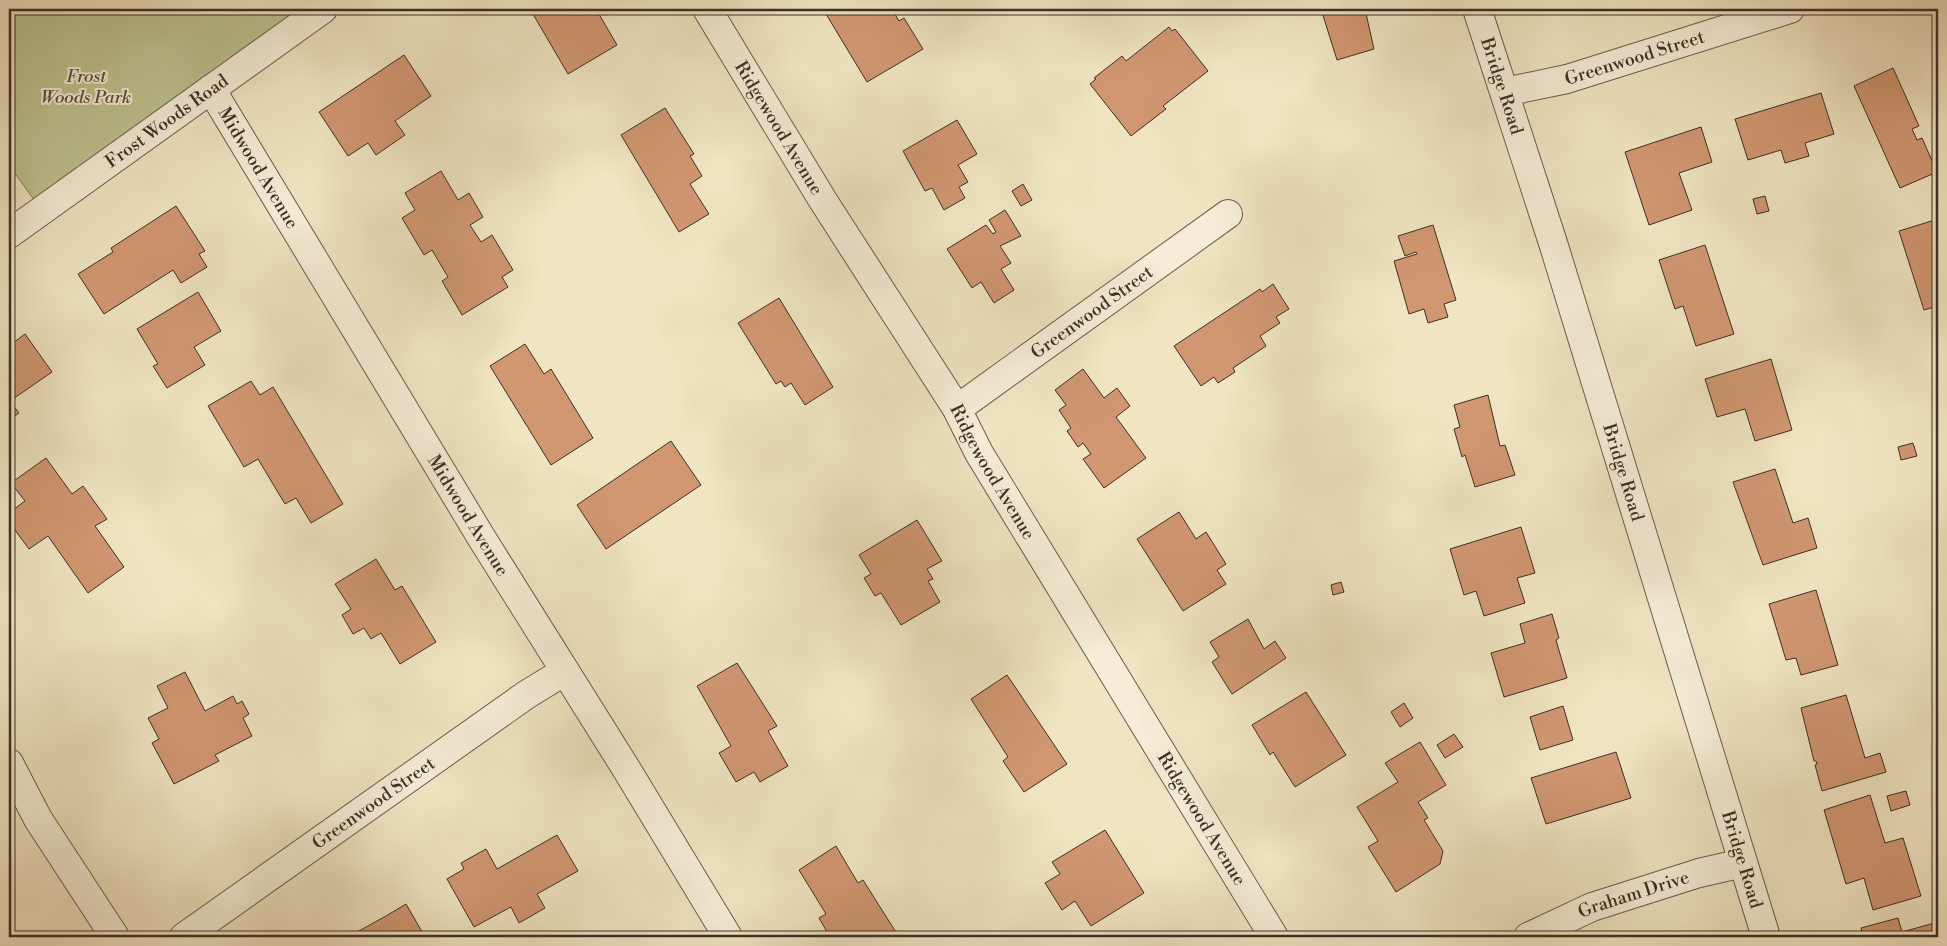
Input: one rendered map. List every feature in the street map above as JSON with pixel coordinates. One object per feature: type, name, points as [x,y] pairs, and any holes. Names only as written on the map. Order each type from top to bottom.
[{"type":"street","name":"Frost Woods Road","points":[[9,234],[323,9]]},
{"type":"street","name":"Ridgewood Avenue","points":[[707,9],[822,199],[957,409],[979,453],[1274,937]]},
{"type":"street","name":"Bridge Road","points":[[1478,9],[1557,255],[1766,937]]},
{"type":"street","name":"Greenwood Street","points":[[1505,92],[1567,79],[1790,9]]},
{"type":"street","name":"Midwood Avenue","points":[[211,89],[481,536],[728,937]]},
{"type":"street","name":"Greenwood Street","points":[[957,409],[1228,214]]},
{"type":"street","name":"Greenwood Street","points":[[184,937],[526,695],[565,671]]},
{"type":"street","points":[[9,763],[59,852],[115,937]]},
{"type":"street","name":"Graham Drive","points":[[1528,937],[1592,907],[1699,873],[1743,863]]},
{"type":"green space","name":"Frost Woods Park","points":[[9,9],[323,9],[42,211],[9,165]]},
{"type":"building","points":[[530,9],[596,9],[617,45],[568,74]]},
{"type":"building","points":[[823,9],[892,9],[899,21],[904,18],[923,49],[867,82]]},
{"type":"building","points":[[1321,9],[1365,9],[1374,49],[1337,60]]},
{"type":"building","points":[[1169,27],[1172,31],[1175,29],[1208,71],[1163,106],[1166,109],[1131,136],[1090,84],[1096,79],[1094,78],[1122,56],[1126,61]]},
{"type":"building","points":[[404,55],[431,96],[395,121],[405,135],[376,155],[368,143],[348,156],[319,112]]},
{"type":"building","points":[[1893,68],[1919,126],[1912,129],[1917,140],[1922,138],[1937,172],[1900,188],[1854,86]]},
{"type":"building","points":[[1821,93],[1834,134],[1805,143],[1809,156],[1785,163],[1781,150],[1748,160],[1735,119]]},
{"type":"building","points":[[665,108],[694,154],[690,156],[702,176],[690,184],[709,214],[679,232],[621,135]]},
{"type":"building","points":[[957,120],[977,154],[958,165],[968,182],[959,187],[965,198],[944,210],[932,188],[925,191],[903,151]]},
{"type":"building","points":[[1701,127],[1712,162],[1679,173],[1692,210],[1649,225],[1625,152]]},
{"type":"building","points":[[441,171],[458,200],[469,193],[483,217],[470,225],[481,242],[492,235],[513,270],[502,277],[508,287],[462,315],[442,281],[448,277],[432,250],[424,255],[402,218],[415,210],[405,193]]},
{"type":"building","points":[[1023,184],[1032,200],[1021,206],[1012,191]]},
{"type":"building","points":[[1765,196],[1769,211],[1757,214],[1753,199]]},
{"type":"building","points":[[176,206],[205,251],[199,254],[207,267],[181,283],[173,270],[104,314],[78,274],[113,252],[111,248]]},
{"type":"building","points":[[1005,210],[1021,236],[1000,246],[1011,263],[1001,269],[1014,290],[994,303],[981,282],[972,288],[947,249],[986,225],[993,234],[996,232],[989,220]]},
{"type":"building","points":[[1938,219],[1938,306],[1924,310],[1899,231]]},
{"type":"building","points":[[1433,225],[1456,300],[1444,304],[1448,317],[1428,323],[1424,309],[1409,314],[1394,261],[1417,254],[1416,252],[1405,256],[1398,236]]},
{"type":"building","points":[[1705,245],[1734,334],[1696,346],[1683,306],[1675,309],[1659,260]]},
{"type":"building","points":[[1273,284],[1289,309],[1276,317],[1280,323],[1260,336],[1266,346],[1233,368],[1235,372],[1218,383],[1214,377],[1201,386],[1174,346],[1260,289],[1262,292]]},
{"type":"building","points":[[198,292],[221,331],[194,347],[205,365],[167,388],[153,366],[158,364],[137,329]]},
{"type":"building","points":[[779,298],[833,387],[805,405],[791,383],[785,387],[781,381],[776,384],[738,323]]},
{"type":"building","points":[[25,334],[52,372],[10,401],[19,413],[9,420],[9,346]]},
{"type":"building","points":[[525,344],[544,374],[551,369],[593,438],[551,465],[490,366]]},
{"type":"building","points":[[1771,359],[1792,430],[1755,441],[1745,409],[1717,417],[1705,379]]},
{"type":"building","points":[[1083,369],[1104,398],[1117,388],[1130,406],[1116,417],[1146,458],[1104,488],[1083,459],[1091,454],[1083,443],[1078,447],[1067,431],[1071,428],[1059,410],[1066,405],[1055,390]]},
{"type":"building","points":[[251,381],[260,395],[273,387],[343,504],[311,523],[296,498],[285,504],[258,459],[244,467],[208,406]]},
{"type":"building","points":[[1488,395],[1500,446],[1505,445],[1515,475],[1475,487],[1465,455],[1462,457],[1454,429],[1460,427],[1454,405]]},
{"type":"building","points":[[671,441],[701,485],[606,549],[577,505]]},
{"type":"building","points":[[1913,443],[1917,456],[1901,460],[1898,447]]},
{"type":"building","points":[[46,458],[72,494],[83,486],[107,519],[95,526],[124,567],[88,593],[48,536],[29,549],[9,522],[9,513],[25,501],[11,483]]},
{"type":"building","points":[[1775,469],[1793,523],[1808,518],[1817,548],[1763,565],[1733,482]]},
{"type":"building","points":[[1179,512],[1196,539],[1206,532],[1226,564],[1217,570],[1226,584],[1183,611],[1137,539]]},
{"type":"building","points":[[917,520],[942,561],[927,569],[933,579],[928,581],[940,602],[901,625],[881,593],[875,596],[864,578],[871,574],[859,555]]},
{"type":"building","points":[[1521,527],[1535,573],[1517,578],[1525,603],[1484,616],[1476,591],[1464,595],[1450,549]]},
{"type":"building","points":[[376,559],[395,590],[402,586],[436,642],[400,664],[381,633],[371,639],[364,628],[353,634],[342,615],[351,609],[335,584]]},
{"type":"building","points":[[1341,582],[1344,592],[1333,595],[1331,585]]},
{"type":"building","points":[[1816,590],[1838,665],[1801,675],[1796,658],[1786,660],[1769,604]]},
{"type":"building","points":[[1552,614],[1559,638],[1556,640],[1567,678],[1504,697],[1491,653],[1525,643],[1520,624]]},
{"type":"building","points":[[1248,619],[1264,649],[1275,641],[1286,658],[1232,694],[1212,662],[1219,657],[1210,642]]},
{"type":"building","points":[[737,663],[777,726],[768,731],[788,766],[760,782],[754,772],[736,782],[719,753],[731,746],[697,686]]},
{"type":"building","points":[[185,672],[205,711],[233,696],[237,704],[242,701],[249,714],[243,718],[252,736],[215,755],[219,761],[174,784],[152,743],[159,739],[148,718],[168,708],[157,686]]},
{"type":"building","points":[[1007,675],[1067,764],[1024,792],[1003,761],[1008,757],[971,699]]},
{"type":"building","points":[[1306,692],[1346,755],[1295,787],[1273,752],[1270,755],[1252,725]]},
{"type":"building","points":[[1846,695],[1865,758],[1880,753],[1886,772],[1822,791],[1815,765],[1817,764],[1814,761],[1801,708]]},
{"type":"building","points":[[1404,703],[1413,718],[1400,727],[1391,712]]},
{"type":"building","points":[[1563,706],[1573,740],[1540,750],[1530,717]]},
{"type":"building","points":[[1454,734],[1463,747],[1445,758],[1437,745]]},
{"type":"building","points":[[1420,742],[1446,785],[1418,802],[1428,818],[1424,820],[1443,851],[1440,864],[1396,892],[1368,847],[1378,841],[1357,807],[1398,782],[1385,763]]},
{"type":"building","points":[[1616,752],[1631,798],[1546,824],[1531,778]]},
{"type":"building","points":[[1906,791],[1910,805],[1891,811],[1887,796]]},
{"type":"building","points":[[1870,795],[1885,843],[1903,838],[1921,896],[1873,910],[1864,878],[1846,884],[1824,810]]},
{"type":"building","points":[[1105,830],[1144,893],[1091,926],[1075,901],[1062,910],[1045,883],[1060,874],[1052,862]]},
{"type":"building","points":[[557,835],[578,871],[537,894],[545,908],[519,923],[511,907],[474,927],[447,879],[464,869],[461,863],[486,849],[497,869]]},
{"type":"building","points":[[836,846],[858,883],[863,880],[899,937],[830,937],[819,918],[826,914],[799,870]]},
{"type":"building","points":[[406,904],[425,937],[348,937],[386,916]]},
{"type":"building","points":[[1898,918],[1902,932],[1938,922],[1938,937],[1864,937],[1861,928]]}]
